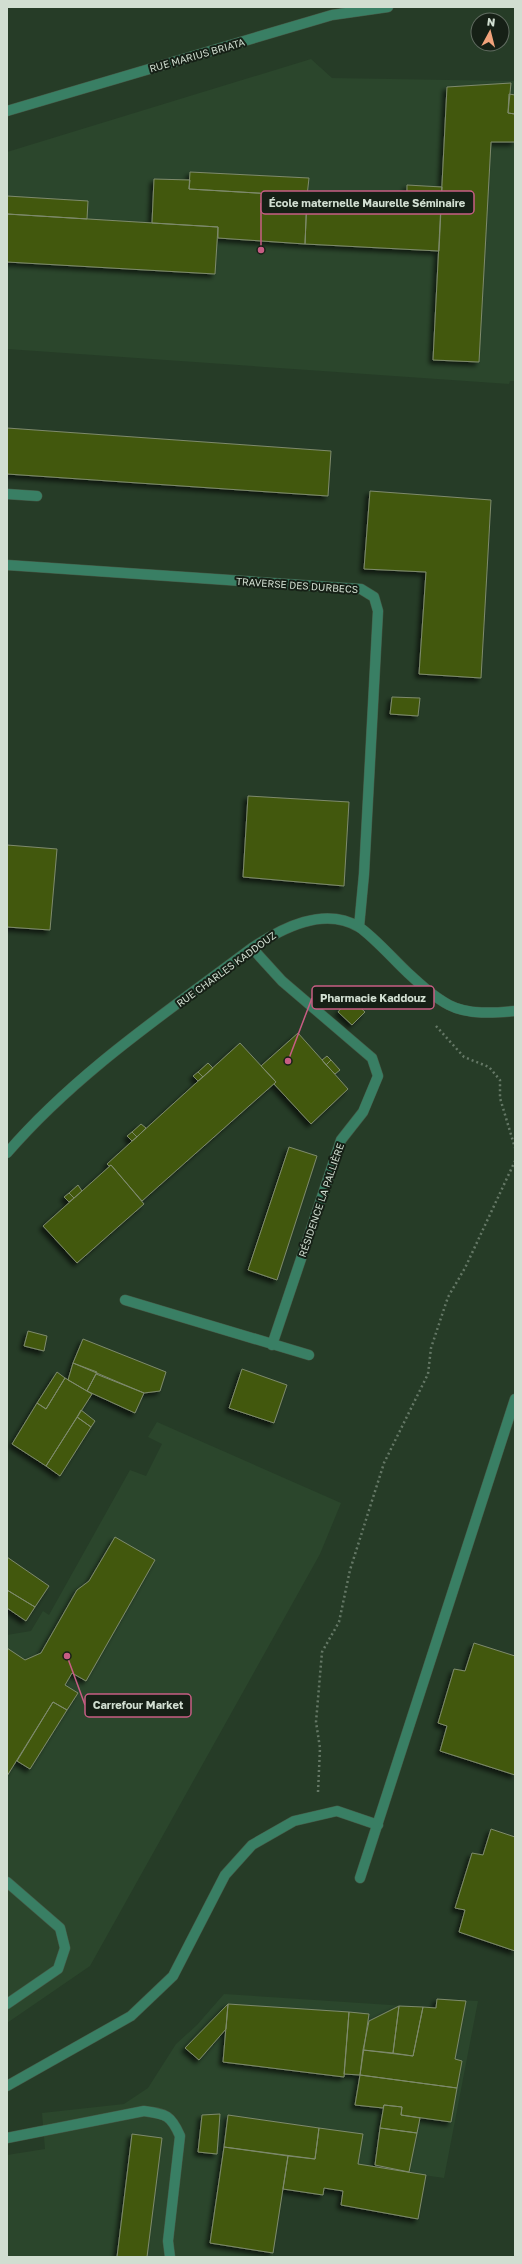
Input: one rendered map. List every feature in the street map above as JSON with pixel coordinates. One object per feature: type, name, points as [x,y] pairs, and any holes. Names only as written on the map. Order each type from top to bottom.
[{"type":"street","name":"RUE MARIUS BRIATA","points":[[7,111],[332,15],[388,7]]},
{"type":"street","points":[[7,494],[37,496]]},
{"type":"street","name":"TRAVERSE DES DURBECS","points":[[7,565],[361,589],[374,597],[378,611],[367,779],[364,874],[359,927]]},
{"type":"street","name":"RUE CHARLES KADDOUZ","points":[[7,1153],[65,1094],[127,1042],[252,948],[272,935],[292,925],[336,918],[359,927],[426,990],[450,1006],[476,1012],[515,1011]]},
{"type":"street","name":"RÉSIDENCE LA PALLIÈRE","points":[[252,948],[282,981],[372,1058],[378,1076],[363,1112],[341,1140],[272,1345]]},
{"type":"street","points":[[125,1300],[309,1355]]},
{"type":"street","points":[[360,1878],[515,1399]]},
{"type":"street","points":[[7,2086],[131,2016],[173,1976],[225,1875],[252,1845],[294,1821],[337,1811],[378,1825]]},
{"type":"street","points":[[7,1882],[60,1928],[65,1948],[58,1970],[7,2004]]},
{"type":"street","points":[[7,2138],[144,2111],[163,2114],[174,2122],[180,2136],[168,2241],[170,2257]]},
{"type":"path","points":[[435,995],[433,1022],[464,1057],[489,1066],[500,1080],[500,1098],[515,1148]]},
{"type":"path","points":[[317,1816],[320,1748],[316,1722],[322,1652],[339,1622],[350,1570],[384,1463],[428,1374],[431,1348],[448,1297],[465,1268],[515,1161]]},
{"type":"shaded area","points":[[311,59],[332,78],[515,81],[515,381],[510,381],[509,384],[7,349],[7,152]]},
{"type":"shaded area","points":[[157,1422],[341,1503],[320,1554],[90,1966],[7,2023],[7,1635],[31,1631],[43,1611],[49,1615],[130,1470],[146,1476],[162,1444],[148,1437]]},
{"type":"shaded area","points":[[224,1994],[436,2008],[437,1999],[478,2001],[444,2178],[288,2156],[273,2257],[7,2257],[7,2155],[45,2149],[42,2113],[124,2104],[148,2088],[176,2044],[197,2025]]},
{"type":"building","points":[[511,83],[508,113],[515,114],[515,142],[491,142],[479,362],[433,360],[447,87]]},
{"type":"building","points":[[509,94],[515,95],[515,114],[508,113]]},
{"type":"building","points":[[190,172],[309,178],[307,196],[189,189]]},
{"type":"building","points":[[154,179],[190,180],[189,189],[307,196],[305,244],[218,238],[218,227],[152,223]]},
{"type":"building","points":[[407,185],[442,187],[439,251],[305,244],[307,196],[407,202]]},
{"type":"building","points":[[7,196],[88,201],[87,219],[7,214]]},
{"type":"building","points":[[7,214],[218,227],[215,274],[7,262]]},
{"type":"building","points":[[7,428],[331,451],[328,496],[7,474]]},
{"type":"building","points":[[370,491],[491,500],[481,678],[419,674],[426,572],[364,569]]},
{"type":"building","points":[[392,697],[420,698],[418,716],[390,714]]},
{"type":"building","points":[[248,796],[349,802],[344,886],[243,877]]},
{"type":"building","points":[[7,845],[57,849],[50,930],[7,927]]},
{"type":"building","points":[[350,998],[365,1012],[352,1025],[338,1012]]},
{"type":"building","points":[[298,1033],[348,1089],[311,1124],[274,1084],[276,1082],[261,1066]]},
{"type":"building","points":[[240,1043],[276,1082],[142,1201],[111,1165],[109,1166],[107,1164]]},
{"type":"building","points":[[327,1056],[331,1060],[326,1065],[322,1060]]},
{"type":"building","points":[[331,1060],[340,1070],[335,1074],[326,1065]]},
{"type":"building","points":[[208,1063],[213,1068],[203,1077],[198,1072]]},
{"type":"building","points":[[198,1072],[203,1077],[198,1081],[193,1076]]},
{"type":"building","points":[[141,1124],[146,1128],[137,1137],[132,1132]]},
{"type":"building","points":[[132,1132],[137,1137],[132,1141],[127,1136]]},
{"type":"building","points":[[289,1147],[317,1156],[277,1280],[248,1270]]},
{"type":"building","points":[[111,1165],[144,1204],[77,1263],[43,1226]]},
{"type":"building","points":[[78,1185],[82,1191],[74,1198],[69,1193]]},
{"type":"building","points":[[69,1193],[74,1198],[69,1202],[64,1197]]},
{"type":"building","points":[[28,1331],[47,1336],[44,1351],[24,1346]]},
{"type":"building","points":[[83,1339],[166,1372],[160,1391],[144,1393],[73,1363]]},
{"type":"building","points":[[73,1363],[97,1372],[87,1391],[68,1380]]},
{"type":"building","points":[[242,1369],[287,1385],[274,1423],[229,1408]]},
{"type":"building","points":[[57,1372],[65,1378],[46,1409],[37,1403]]},
{"type":"building","points":[[96,1374],[144,1393],[135,1413],[87,1391]]},
{"type":"building","points":[[65,1378],[92,1394],[46,1466],[12,1444],[37,1403],[46,1409]]},
{"type":"building","points":[[81,1410],[95,1421],[91,1427],[77,1417]]},
{"type":"building","points":[[77,1417],[91,1427],[60,1476],[46,1466]]},
{"type":"building","points":[[115,1537],[155,1560],[86,1681],[72,1673],[65,1685],[78,1693],[67,1710],[53,1702],[7,1776],[7,1648],[25,1660],[41,1653],[77,1590],[89,1581]]},
{"type":"building","points":[[7,1557],[49,1586],[35,1607],[7,1590]]},
{"type":"building","points":[[7,1590],[35,1607],[26,1621],[7,1608]]},
{"type":"building","points":[[474,1643],[515,1656],[515,1775],[440,1751],[447,1726],[438,1723],[454,1669],[465,1671]]},
{"type":"building","points":[[53,1702],[67,1710],[30,1769],[17,1761]]},
{"type":"building","points":[[491,1829],[515,1837],[515,1951],[459,1932],[465,1910],[455,1908],[472,1853],[483,1855]]},
{"type":"building","points":[[437,1999],[466,2001],[455,2059],[462,2061],[457,2088],[360,2075],[363,2050],[413,2056],[423,2007],[436,2008]]},
{"type":"building","points":[[228,2004],[349,2012],[344,2077],[223,2062]]},
{"type":"building","points":[[228,2004],[226,2029],[199,2060],[185,2048]]},
{"type":"building","points":[[399,2006],[423,2007],[413,2056],[393,2053]]},
{"type":"building","points":[[399,2006],[393,2053],[363,2050],[369,2021]]},
{"type":"building","points":[[349,2012],[369,2014],[360,2075],[344,2074]]},
{"type":"building","points":[[360,2075],[457,2088],[451,2122],[401,2115],[402,2107],[384,2105],[383,2108],[355,2105]]},
{"type":"building","points":[[384,2105],[402,2107],[401,2115],[420,2118],[417,2133],[380,2128]]},
{"type":"building","points":[[220,2114],[217,2154],[198,2152],[202,2115]]},
{"type":"building","points":[[228,2115],[319,2128],[315,2159],[224,2147]]},
{"type":"building","points":[[319,2128],[363,2134],[358,2164],[426,2175],[418,2219],[341,2205],[343,2191],[324,2188],[323,2195],[283,2189],[288,2156],[315,2159]]},
{"type":"building","points":[[380,2128],[417,2133],[409,2172],[375,2165]]},
{"type":"building","points":[[132,2134],[162,2138],[147,2257],[117,2257]]},
{"type":"building","points":[[224,2147],[288,2156],[273,2253],[210,2243]]},
{"type":"place","name":"École maternelle Maurelle Séminaire","points":[[261,250]]},
{"type":"place","name":"Pharmacie Kaddouz","points":[[288,1061]]},
{"type":"place","name":"Carrefour Market","points":[[67,1656]]}]
